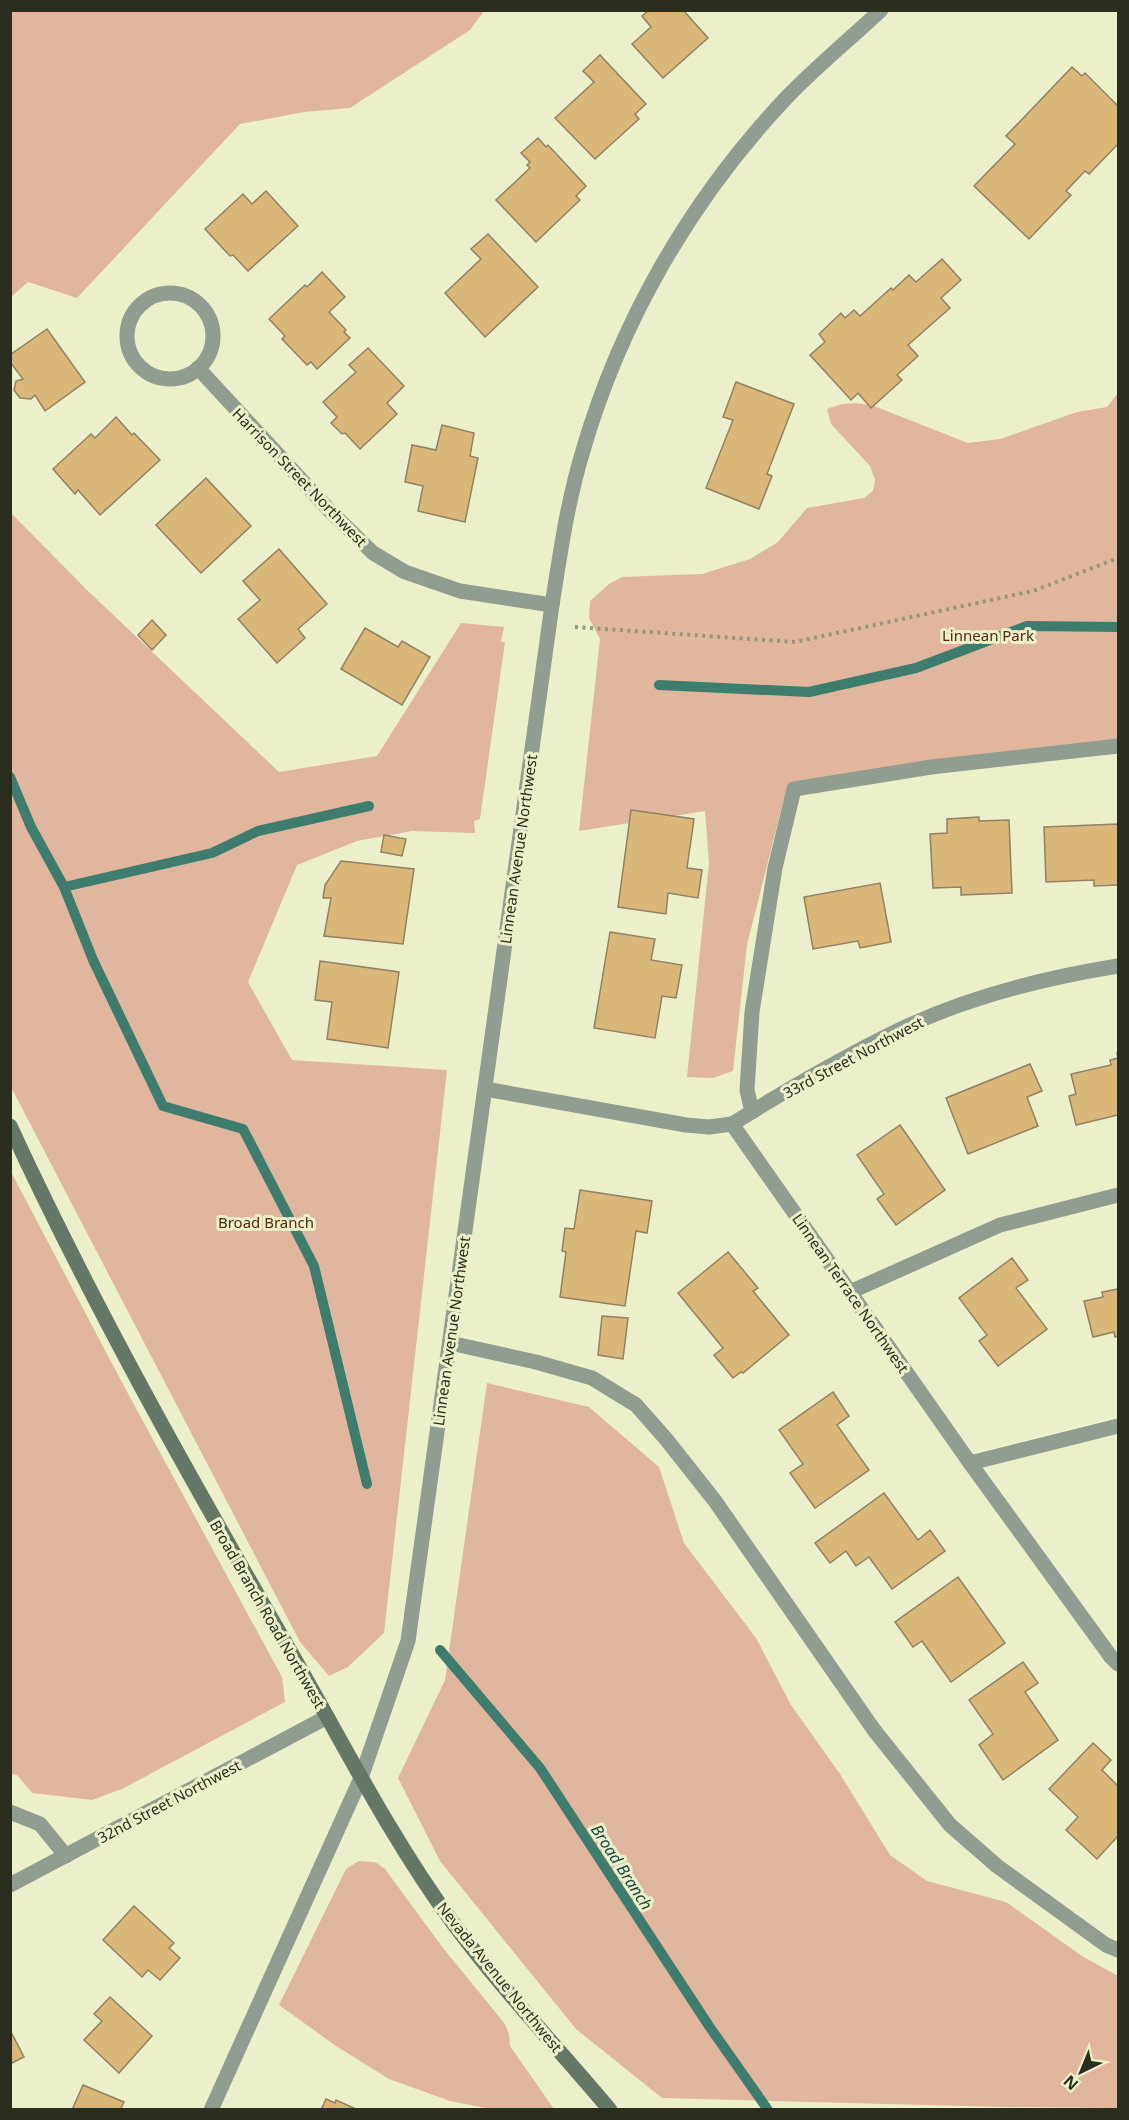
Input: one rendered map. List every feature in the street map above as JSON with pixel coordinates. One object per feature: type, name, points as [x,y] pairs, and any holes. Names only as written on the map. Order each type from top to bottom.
[{"type":"street","name":"Linnean Avenue Northwest","points":[[361,1778],[408,1641],[552,606],[565,524],[582,454],[618,353],[649,288],[685,226],[731,162],[788,96],[881,10]]},
{"type":"street","points":[[161,294],[176,294],[190,298],[202,308],[210,320],[213,335],[211,349],[204,363],[198,368],[182,377],[168,379],[155,376],[143,369],[134,359],[128,347],[127,333],[130,320],[137,308],[148,299],[161,294]]},
{"type":"street","name":"Harrison Street Northwest","points":[[198,368],[331,512],[359,541],[381,558],[405,572],[460,591],[552,606]]},
{"type":"street","points":[[752,1112],[747,1090],[752,1012],[775,868],[794,789],[931,767],[1119,746]]},
{"type":"street","name":"33rd Street Northwest","points":[[732,1124],[896,1031],[980,999],[1037,982],[1119,966]]},
{"type":"street","points":[[485,1089],[686,1125],[709,1127],[732,1124]]},
{"type":"street","name":"Linnean Terrace Northwest","points":[[732,1124],[970,1463],[1111,1657],[1119,1664]]},
{"type":"street","name":"Broad Branch Road Northwest","points":[[10,1126],[66,1243],[142,1392],[361,1778]]},
{"type":"street","points":[[850,1292],[1000,1225],[1119,1195]]},
{"type":"street","points":[[450,1343],[536,1362],[592,1378],[636,1405],[715,1501],[874,1730],[950,1825],[998,1866],[1106,1945],[1119,1950]]},
{"type":"street","points":[[970,1463],[1119,1426]]},
{"type":"street","name":"32nd Street Northwest","points":[[10,1885],[327,1717]]},
{"type":"street","points":[[211,2109],[361,1778]]},
{"type":"street","name":"Nevada Avenue Northwest","points":[[361,1778],[417,1871],[454,1924],[509,1993],[610,2109]]},
{"type":"street","points":[[10,1812],[40,1824],[66,1856]]},
{"type":"path","points":[[575,627],[795,642],[1033,591],[1119,558]]},
{"type":"green space","points":[[11,10],[484,11],[470,30],[350,108],[304,112],[240,124],[77,298],[28,282],[11,297]]},
{"type":"green space","name":"Linnean Park","points":[[1118,393],[1118,743],[784,798],[747,945],[733,1071],[713,1078],[687,1077],[709,863],[705,811],[579,831],[600,639],[589,618],[590,601],[609,584],[622,577],[702,574],[750,559],[778,542],[807,508],[864,498],[873,491],[875,480],[870,466],[831,424],[827,409],[850,403],[874,406],[968,443],[1000,439],[1077,412],[1107,407]]},
{"type":"green space","name":"Broad Branch","points":[[10,512],[87,590],[279,772],[377,756],[461,623],[504,627],[501,642],[505,642],[480,819],[474,821],[475,833],[412,831],[357,841],[297,865],[248,982],[292,1060],[447,1070],[384,1633],[348,1667],[329,1676],[300,1642],[11,1087]]},
{"type":"green space","points":[[11,1172],[282,1677],[285,1702],[122,1789],[92,1800],[32,1793],[17,1775],[11,1774]]},
{"type":"green space","name":"Broad Branch","points":[[487,1383],[589,1407],[659,1467],[684,1543],[756,1638],[791,1705],[840,1774],[890,1855],[927,1881],[1006,1902],[1082,1956],[1118,1976],[1118,2108],[662,2098],[576,2029],[440,1861],[398,1778],[445,1680]]},
{"type":"green space","points":[[359,1861],[375,1862],[385,1869],[443,1948],[505,2024],[510,2046],[554,2109],[490,2109],[450,2101],[389,2079],[336,2046],[279,2005],[346,1869]]},
{"type":"building","points":[[649,10],[683,10],[708,38],[663,78],[632,44],[651,27],[642,16]]},
{"type":"building","points":[[600,55],[646,104],[635,114],[639,119],[595,159],[555,118],[594,82],[583,71]]},
{"type":"building","points":[[1072,67],[1082,76],[1085,73],[1118,106],[1118,144],[1089,174],[1085,171],[1066,191],[1071,195],[1029,239],[974,186],[1015,144],[1006,136]]},
{"type":"building","points":[[538,138],[546,147],[548,145],[586,186],[576,196],[580,200],[536,242],[496,200],[530,168],[527,165],[530,162],[521,153]]},
{"type":"building","points":[[266,191],[298,226],[248,271],[233,255],[230,256],[205,229],[243,194],[252,204]]},
{"type":"building","points":[[488,234],[538,287],[485,337],[445,293],[481,259],[471,249]]},
{"type":"building","points":[[942,259],[961,280],[941,298],[950,308],[908,345],[918,356],[897,375],[902,380],[871,408],[858,393],[851,400],[810,355],[825,342],[819,334],[841,313],[845,318],[854,310],[860,316],[909,275],[916,282]]},
{"type":"building","points":[[322,272],[345,297],[329,312],[346,330],[344,332],[350,338],[317,369],[311,362],[307,365],[282,339],[285,336],[269,319]]},
{"type":"building","points":[[47,329],[85,382],[45,411],[35,395],[31,399],[20,398],[14,390],[16,381],[23,379],[10,362],[10,355]]},
{"type":"building","points":[[368,348],[404,386],[387,403],[397,414],[360,449],[345,433],[342,434],[331,423],[337,417],[323,402],[356,372],[349,365]]},
{"type":"building","points":[[736,382],[794,404],[767,474],[772,476],[759,509],[706,488],[733,420],[723,417]]},
{"type":"building","points":[[116,417],[160,460],[100,515],[78,490],[75,494],[53,469],[91,434],[95,438]]},
{"type":"building","points":[[442,425],[474,433],[470,456],[478,458],[465,522],[418,511],[423,486],[405,482],[412,445],[436,450]]},
{"type":"building","points":[[206,478],[251,526],[201,573],[156,525]]},
{"type":"building","points":[[279,549],[327,604],[298,629],[305,638],[277,663],[238,619],[260,600],[243,581]]},
{"type":"building","points":[[152,620],[166,635],[152,650],[138,635]]},
{"type":"building","points":[[365,628],[398,647],[402,641],[430,657],[402,705],[341,669]]},
{"type":"building","points":[[631,810],[694,819],[687,868],[702,870],[698,898],[668,893],[666,914],[618,907]]},
{"type":"building","points":[[979,817],[979,821],[1009,820],[1012,893],[961,895],[961,887],[933,888],[930,834],[947,833],[947,819]]},
{"type":"building","points":[[1118,824],[1118,885],[1094,886],[1094,880],[1046,882],[1044,827]]},
{"type":"building","points":[[384,835],[406,839],[402,856],[381,852]]},
{"type":"building","points":[[341,861],[414,869],[403,944],[324,936],[331,898],[323,898],[325,885]]},
{"type":"building","points":[[880,883],[891,942],[860,948],[858,941],[813,949],[804,897]]},
{"type":"building","points":[[610,932],[655,939],[651,960],[682,965],[676,998],[662,996],[655,1038],[594,1028]]},
{"type":"building","points":[[320,961],[399,972],[388,1048],[327,1039],[332,1002],[315,1000]]},
{"type":"building","points":[[1118,1058],[1118,1115],[1076,1125],[1069,1096],[1076,1094],[1071,1074],[1111,1065],[1110,1060]]},
{"type":"building","points":[[1030,1064],[1042,1091],[1027,1097],[1038,1126],[968,1154],[946,1098]]},
{"type":"building","points":[[900,1125],[945,1190],[896,1225],[877,1199],[884,1194],[857,1155]]},
{"type":"building","points":[[580,1190],[652,1201],[647,1233],[636,1231],[625,1306],[560,1297],[566,1252],[562,1251],[565,1228],[574,1229]]},
{"type":"building","points":[[728,1252],[758,1288],[753,1291],[789,1335],[743,1373],[733,1378],[714,1355],[723,1348],[678,1293]]},
{"type":"building","points":[[1012,1258],[1028,1280],[1016,1288],[1047,1329],[998,1366],[979,1341],[987,1335],[959,1298]]},
{"type":"building","points":[[1118,1289],[1118,1336],[1115,1337],[1114,1332],[1093,1337],[1084,1301],[1103,1297],[1102,1292]]},
{"type":"building","points":[[602,1316],[628,1318],[623,1359],[598,1355]]},
{"type":"building","points":[[833,1392],[849,1416],[837,1425],[869,1470],[815,1508],[790,1473],[803,1464],[779,1430]]},
{"type":"building","points":[[884,1493],[918,1540],[930,1530],[945,1551],[892,1589],[869,1557],[856,1566],[846,1551],[830,1563],[815,1543]]},
{"type":"building","points":[[958,1577],[1005,1643],[951,1682],[922,1641],[913,1647],[895,1622]]},
{"type":"building","points":[[1023,1662],[1038,1683],[1025,1692],[1058,1740],[1003,1780],[979,1745],[993,1734],[969,1700]]},
{"type":"building","points":[[1093,1743],[1111,1760],[1102,1770],[1118,1786],[1118,1836],[1097,1859],[1066,1830],[1078,1817],[1049,1789]]},
{"type":"building","points":[[134,1906],[174,1943],[169,1948],[180,1958],[160,1980],[148,1970],[142,1977],[103,1940]]},
{"type":"building","points":[[110,1997],[152,2036],[119,2073],[84,2040],[102,2021],[94,2014]]},
{"type":"building","points":[[10,2030],[24,2057],[10,2064]]},
{"type":"building","points":[[83,2085],[124,2102],[120,2110],[72,2110]]},
{"type":"building","points":[[326,2099],[335,2103],[336,2100],[358,2110],[321,2110]]},
{"type":"waterway","points":[[659,685],[809,692],[916,668],[1027,626],[1118,627]]},
{"type":"waterway","name":"Broad Branch","points":[[10,777],[31,827],[64,887],[93,960],[163,1106],[243,1129],[314,1266],[367,1484]]},
{"type":"waterway","points":[[64,887],[212,853],[258,831],[369,806]]},
{"type":"waterway","name":"Broad Branch","points":[[440,1650],[540,1768],[709,2026],[768,2110]]}]
